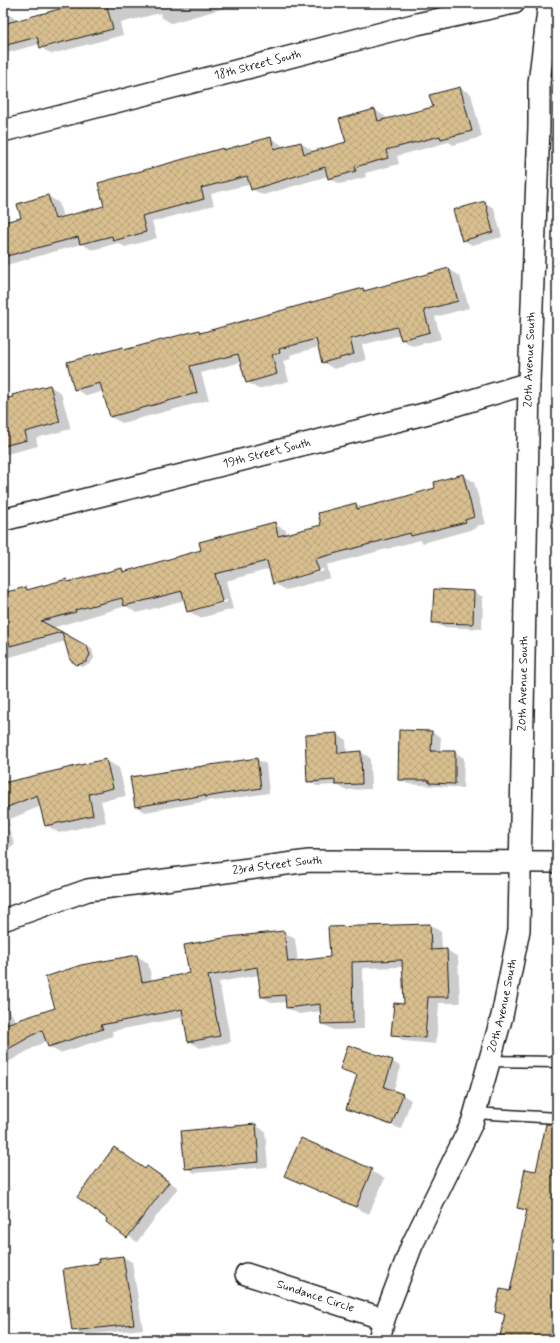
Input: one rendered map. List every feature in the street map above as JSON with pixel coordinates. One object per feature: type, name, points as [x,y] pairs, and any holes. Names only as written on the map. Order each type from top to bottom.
[{"type":"street","name":"18th Street South","points":[[3,131],[417,24],[514,3]]},
{"type":"street","name":"20th Avenue South","points":[[379,1340],[384,1319],[412,1245],[472,1123],[488,1061],[502,1016],[519,930],[529,383],[539,83],[549,3]]},
{"type":"street","name":"19th Street South","points":[[3,520],[436,411],[529,383]]},
{"type":"street","name":"23rd Street South","points":[[3,920],[88,890],[309,861],[521,860],[557,862]]},
{"type":"street","name":"Sundance Circle","points":[[246,1274],[384,1319]]},
{"type":"lane","points":[[488,1061],[557,1062]]},
{"type":"lane","points":[[475,1114],[557,1118]]},
{"type":"building","points":[[82,3],[106,3],[113,29],[40,48],[37,37],[3,46],[3,24]]},
{"type":"building","points":[[460,87],[472,131],[441,139],[440,136],[386,150],[388,158],[355,167],[356,171],[328,179],[325,167],[251,190],[247,176],[201,188],[204,199],[142,216],[146,232],[113,241],[112,236],[80,244],[78,237],[3,257],[3,222],[21,218],[17,204],[48,195],[55,219],[104,206],[98,183],[223,148],[223,150],[271,137],[274,149],[301,142],[304,154],[346,142],[339,119],[375,109],[378,121],[433,107],[429,95]]},
{"type":"building","points":[[485,201],[493,232],[462,241],[453,210]]},
{"type":"building","points":[[449,268],[458,301],[424,310],[430,332],[401,340],[397,327],[350,339],[354,354],[322,363],[316,339],[279,349],[280,353],[272,355],[277,374],[246,383],[238,354],[190,366],[197,393],[110,417],[100,383],[74,390],[67,362],[123,347],[124,350],[199,330],[200,333],[363,288],[364,291]]},
{"type":"building","points":[[50,385],[60,422],[25,432],[27,440],[3,446],[3,399],[13,397],[12,395]]},
{"type":"building","points":[[463,474],[474,517],[465,520],[466,522],[411,536],[410,533],[315,559],[319,571],[273,584],[267,561],[215,574],[222,602],[187,612],[182,591],[124,606],[122,598],[75,610],[76,612],[41,621],[62,632],[10,646],[3,619],[3,593],[26,587],[27,590],[67,579],[68,582],[122,568],[123,572],[201,550],[199,542],[275,522],[278,536],[321,525],[318,513],[356,503],[357,509],[400,498],[435,488],[434,482]]},
{"type":"building","points":[[434,589],[474,591],[473,624],[432,623]]},
{"type":"building","points":[[62,632],[87,646],[90,655],[86,662],[77,665],[70,660]]},
{"type":"building","points":[[399,730],[432,731],[431,751],[455,751],[455,784],[429,783],[429,780],[398,780]]},
{"type":"building","points":[[337,733],[338,753],[361,751],[362,784],[335,785],[335,780],[307,782],[305,735]]},
{"type":"building","points":[[257,758],[261,788],[205,797],[205,795],[135,807],[130,777]]},
{"type":"building","points":[[106,759],[113,788],[89,794],[93,815],[45,826],[37,795],[3,809],[3,783]]},
{"type":"building","points":[[430,924],[431,950],[447,949],[449,997],[428,997],[425,1038],[391,1035],[394,1003],[404,1004],[402,960],[352,962],[353,1023],[321,1024],[320,1004],[286,1008],[285,995],[261,997],[257,967],[208,976],[220,1036],[188,1042],[182,1009],[101,1025],[103,1029],[48,1047],[42,1030],[3,1052],[3,1025],[55,1008],[45,977],[81,965],[137,955],[142,982],[189,973],[184,945],[229,937],[284,931],[288,962],[330,957],[328,927]]},
{"type":"building","points":[[348,1045],[393,1060],[384,1087],[403,1094],[392,1125],[346,1109],[357,1075],[340,1069]]},
{"type":"building","points":[[256,1124],[259,1162],[185,1169],[181,1131]]},
{"type":"building","points":[[546,1124],[557,1124],[557,1340],[499,1340],[505,1314],[495,1312],[500,1289],[510,1291],[527,1210],[517,1208],[525,1169],[536,1171]]},
{"type":"building","points":[[301,1138],[372,1169],[356,1207],[284,1176]]},
{"type":"building","points":[[114,1147],[145,1169],[147,1166],[169,1182],[127,1238],[106,1222],[107,1219],[77,1197]]},
{"type":"building","points":[[123,1256],[134,1324],[72,1331],[63,1269],[99,1263],[98,1259]]}]
